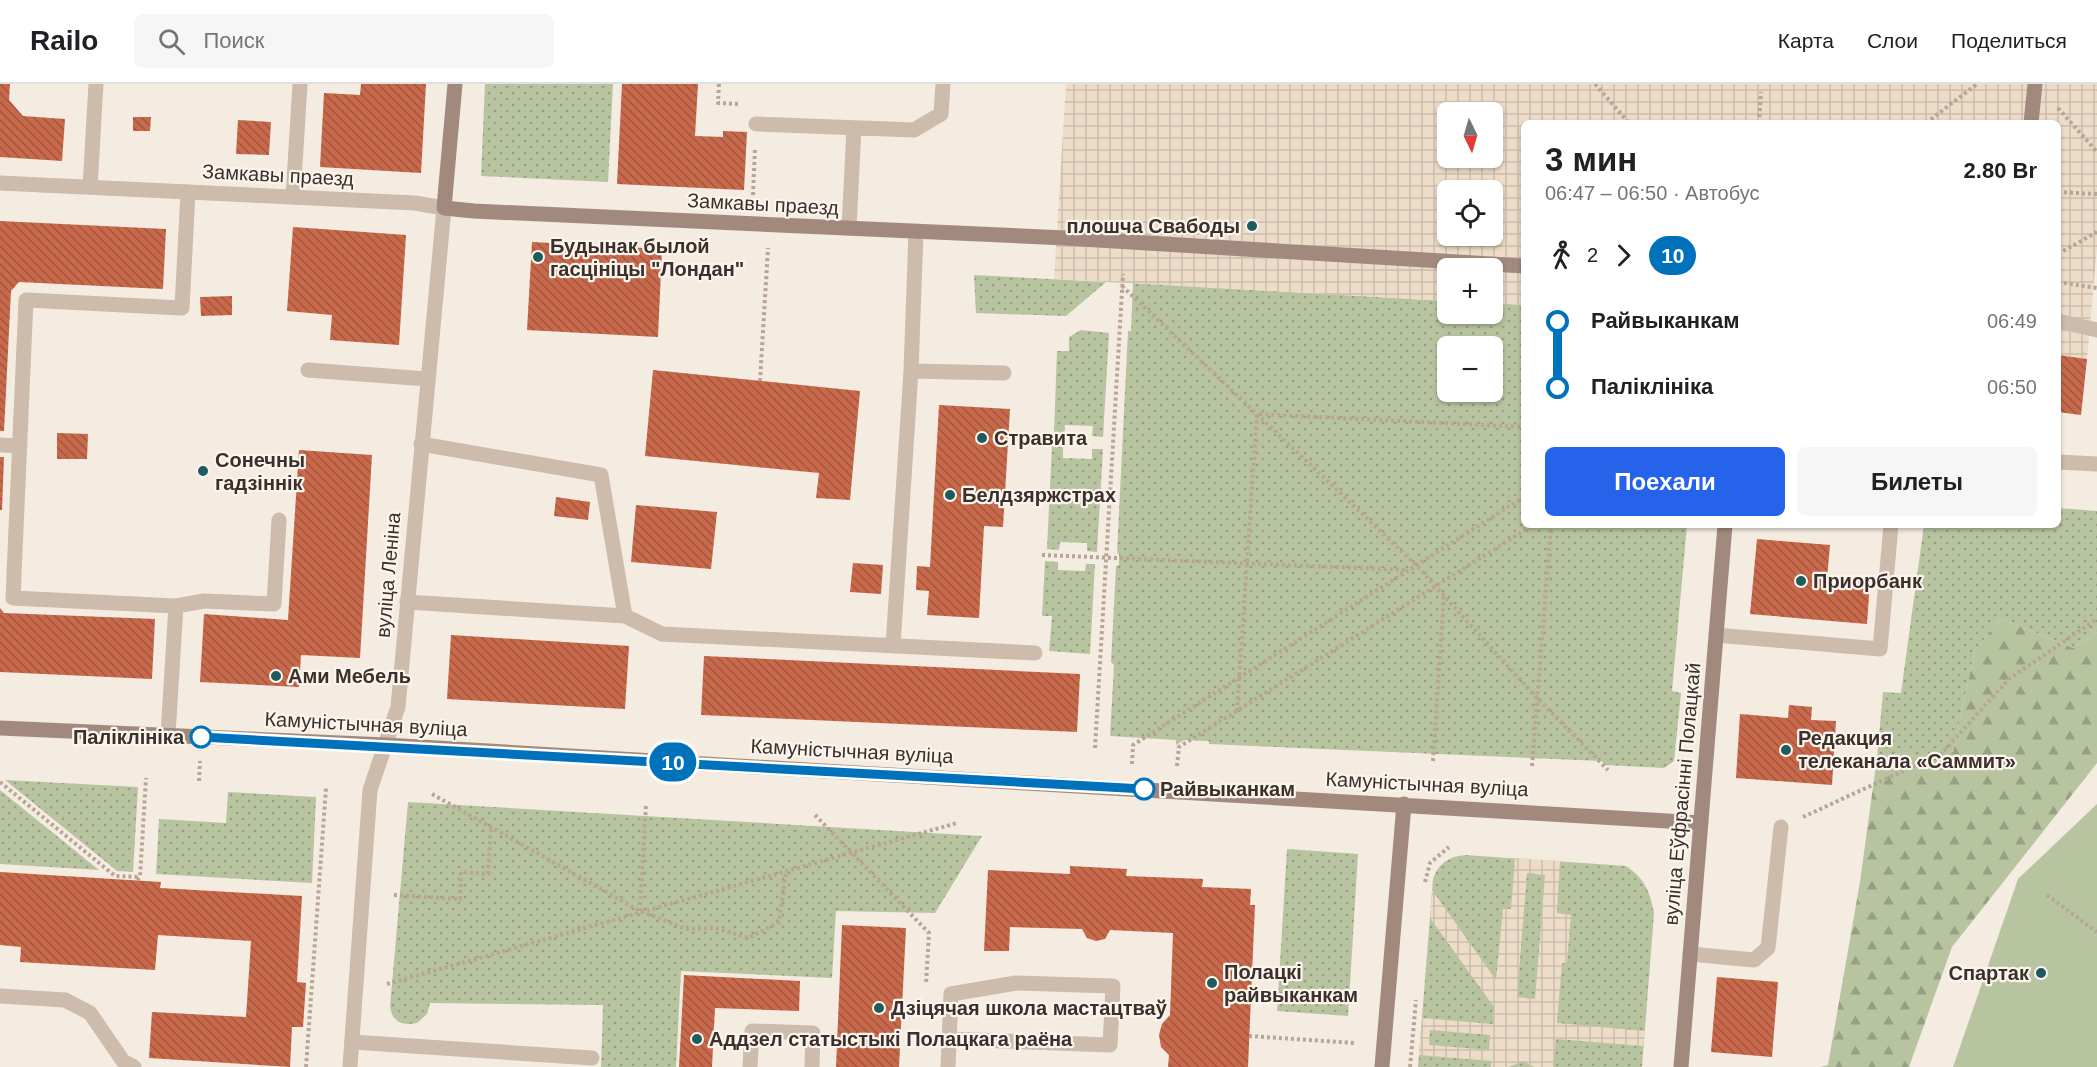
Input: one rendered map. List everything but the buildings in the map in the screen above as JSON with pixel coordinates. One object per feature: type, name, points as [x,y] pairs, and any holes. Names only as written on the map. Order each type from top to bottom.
[{"type":"main road","name":"вуліца Леніна","points":[[444,208],[455,84]]},
{"type":"main road","points":[[2031,120],[2035,84]]},
{"type":"main road","name":"Замкавы праезд","points":[[444,208],[1521,266]]},
{"type":"main road","name":"вуліца Еўфрасінні Полацкай","points":[[1681,1067],[1725,528]]},
{"type":"main road","name":"Камуністычная вуліца","points":[[0,728],[386,745],[1701,823]]},
{"type":"main road","points":[[1382,1067],[1404,804]]},
{"type":"street","points":[[90,187],[96,84]]},
{"type":"street","points":[[293,197],[300,84]]},
{"type":"street","points":[[756,124],[914,130],[941,114],[943,84]]},
{"type":"street","points":[[849,228],[854,128]]},
{"type":"street","name":"Замкавы праезд","points":[[0,183],[415,203],[444,208]]},
{"type":"street","points":[[188,192],[182,308],[26,300],[13,598],[176,606],[204,601],[274,604],[279,520]]},
{"type":"street","name":"вуліца Леніна","points":[[350,1067],[370,790],[398,707],[444,208]]},
{"type":"street","points":[[893,646],[911,371],[916,232]]},
{"type":"street","points":[[2061,322],[2097,330]]},
{"type":"street","points":[[308,370],[427,379]]},
{"type":"street","points":[[911,371],[1004,373]]},
{"type":"street","points":[[421,444],[601,475],[625,616]]},
{"type":"street","points":[[0,445],[20,446]]},
{"type":"street","points":[[2061,462],[2097,464]]},
{"type":"street","points":[[1716,635],[1880,649],[1891,528]]},
{"type":"street","points":[[407,602],[625,616],[662,634],[1035,653]]},
{"type":"street","points":[[168,735],[176,606]]},
{"type":"street","points":[[1690,954],[1754,960],[1768,948],[1781,827]]},
{"type":"street","points":[[948,1067],[949,1039],[951,994],[1016,983],[1113,986],[1110,1046],[949,1039]]},
{"type":"street","points":[[0,996],[65,1000],[90,1013],[123,1061],[134,1067]]},
{"type":"street","points":[[750,1067],[752,1031],[813,1033],[812,1067]]},
{"type":"street","points":[[352,1042],[592,1058]]},
{"type":"path","points":[[1595,84],[1626,120]]},
{"type":"path","points":[[1930,120],[1977,84]]},
{"type":"path","points":[[1759,120],[1761,92]]},
{"type":"path","points":[[2051,101],[2097,152]]},
{"type":"path","points":[[2061,192],[2097,195]]},
{"type":"path","points":[[760,381],[769,225]]},
{"type":"path","points":[[2061,252],[2097,232]]},
{"type":"path","points":[[1095,748],[1123,274]]},
{"type":"path","points":[[2061,282],[2097,288]]},
{"type":"path","points":[[1122,286],[1416,565],[1536,697],[1608,770]]},
{"type":"path","points":[[1257,414],[1521,427]]},
{"type":"path","points":[[1237,711],[1257,414]]},
{"type":"path","points":[[1139,765],[1132,765],[1133,745],[1521,499]]},
{"type":"path","points":[[1168,766],[1179,766],[1179,747],[1528,528]]},
{"type":"path","points":[[1532,766],[1551,528]]},
{"type":"path","points":[[1042,555],[1408,570]]},
{"type":"path","points":[[1433,761],[1444,595]]},
{"type":"path","points":[[1781,827],[1942,753],[2009,679],[2097,619]]},
{"type":"path","points":[[0,782],[115,876],[139,879],[146,778]]},
{"type":"path","points":[[306,1067],[326,788]]},
{"type":"path","points":[[432,794],[640,911],[686,929],[715,928],[749,938],[779,922],[786,871]]},
{"type":"path","points":[[640,911],[646,805]]},
{"type":"path","points":[[815,815],[929,933],[926,989]]},
{"type":"path","points":[[387,984],[957,823]]},
{"type":"path","points":[[394,895],[460,899],[461,872],[488,874],[491,827]]},
{"type":"path","points":[[1425,891],[1430,863],[1449,847]]},
{"type":"path","points":[[2047,895],[2097,932]]},
{"type":"path","points":[[1410,1067],[1416,996]]},
{"type":"path","points":[[1250,1036],[1355,1042]]},
{"type":"green space","points":[[485,84],[613,84],[608,182],[481,176]]},
{"type":"green space","points":[[974,275],[1106,282],[1066,316],[976,313]]},
{"type":"green space","points":[[1133,283],[1437,300],[1437,324],[1503,324],[1503,304],[1521,305],[1521,528],[1687,528],[1672,691],[1681,693],[1674,761],[1664,768],[1605,765],[1602,761],[1209,744],[1209,741],[1184,740],[1176,745],[1176,740],[1110,736],[1116,566],[1119,565],[1119,554],[1117,553],[1128,331],[1131,331]]},
{"type":"green space","points":[[1081,330],[1109,333],[1103,437],[1092,436],[1093,426],[1065,425],[1064,434],[1054,433],[1057,351],[1069,351],[1069,337]]},
{"type":"green space","points":[[1052,446],[1063,446],[1063,458],[1092,459],[1092,449],[1103,449],[1097,552],[1087,551],[1087,543],[1060,542],[1059,550],[1047,549]]},
{"type":"green space","points":[[2061,508],[2097,511],[2097,632],[2073,648],[2001,619],[1975,650],[1953,753],[1931,768],[1907,752],[1877,758],[1883,692],[1901,693],[1924,528],[2061,528]]},
{"type":"green space","points":[[1045,561],[1058,562],[1058,570],[1085,571],[1086,564],[1095,564],[1090,654],[1049,651],[1052,616],[1042,616]]},
{"type":"green space","points":[[2001,619],[2073,648],[2097,632],[2097,763],[1952,947],[1909,1067],[1821,1067],[1828,1065],[1860,882],[1877,758],[1907,752],[1931,767],[1953,753],[1975,650]]},
{"type":"green space","points":[[5,780],[138,787],[133,872],[117,871]]},
{"type":"green space","points":[[0,790],[99,870],[0,864]]},
{"type":"green space","points":[[228,792],[316,797],[312,883],[156,874],[159,819],[226,823]]},
{"type":"green space","points":[[408,802],[982,836],[935,913],[836,911],[832,978],[681,971],[676,1067],[601,1067],[603,1005],[430,1003],[427,1014],[417,1023],[407,1024],[395,1019],[390,1006]]},
{"type":"green space","name":"Спартак","points":[[2097,804],[2097,1067],[1953,1067],[2018,879]]},
{"type":"green space","points":[[1287,849],[1358,854],[1348,1016],[1277,1011]]},
{"type":"green space","points":[[1465,855],[1626,866],[1642,880],[1654,913],[1642,1067],[1418,1067],[1433,879],[1445,862]]},
{"type":"shaded area","name":"плошча Свабоды","points":[[1066,84],[2097,84],[2097,247],[2087,359],[2061,355],[2061,120],[1521,120],[1521,305],[1503,304],[1503,258],[1437,258],[1437,300],[1054,279]]},
{"type":"shaded area","points":[[1515,858],[1560,861],[1557,913],[1571,915],[1567,963],[1562,963],[1557,1023],[1645,1031],[1643,1046],[1556,1039],[1553,1067],[1534,1067],[1523,1061],[1509,1067],[1491,1067],[1491,1061],[1419,1055],[1422,1018],[1493,1024],[1494,1007],[1430,918],[1432,890],[1496,980],[1503,909],[1511,909]],"holes":[[[1527,873],[1545,875],[1535,999],[1517,997]],[[1430,1030],[1490,1035],[1489,1050],[1429,1045]]]},
{"type":"bus line","name":"10","points":[[201,737],[386,745],[1144,789]]},
{"type":"place","name":"плошча Свабоды","points":[[1252,226]]},
{"type":"place","name":"Будынак былой гасцініцы \"Лондан\"","points":[[538,257]]},
{"type":"place","name":"Стравита","points":[[982,438]]},
{"type":"place","name":"Сонечны гадзіннік","points":[[203,471]]},
{"type":"place","name":"Белдзяржстрах","points":[[950,495]]},
{"type":"place","name":"Приорбанк","points":[[1801,581]]},
{"type":"place","name":"Ами Мебель","points":[[276,676]]},
{"type":"place","name":"Паліклініка","points":[[201,737]]},
{"type":"place","name":"Редакция телеканала «Саммит»","points":[[1786,750]]},
{"type":"place","name":"Райвыканкам","points":[[1144,789]]},
{"type":"place","name":"Спартак","points":[[2041,973]]},
{"type":"place","name":"Полацкі райвыканкам","points":[[1212,983]]},
{"type":"place","name":"Дзіцячая школа мастацтваў","points":[[879,1008]]},
{"type":"place","name":"Аддзел статыстыкі Полацкага раёна","points":[[697,1039]]}]
